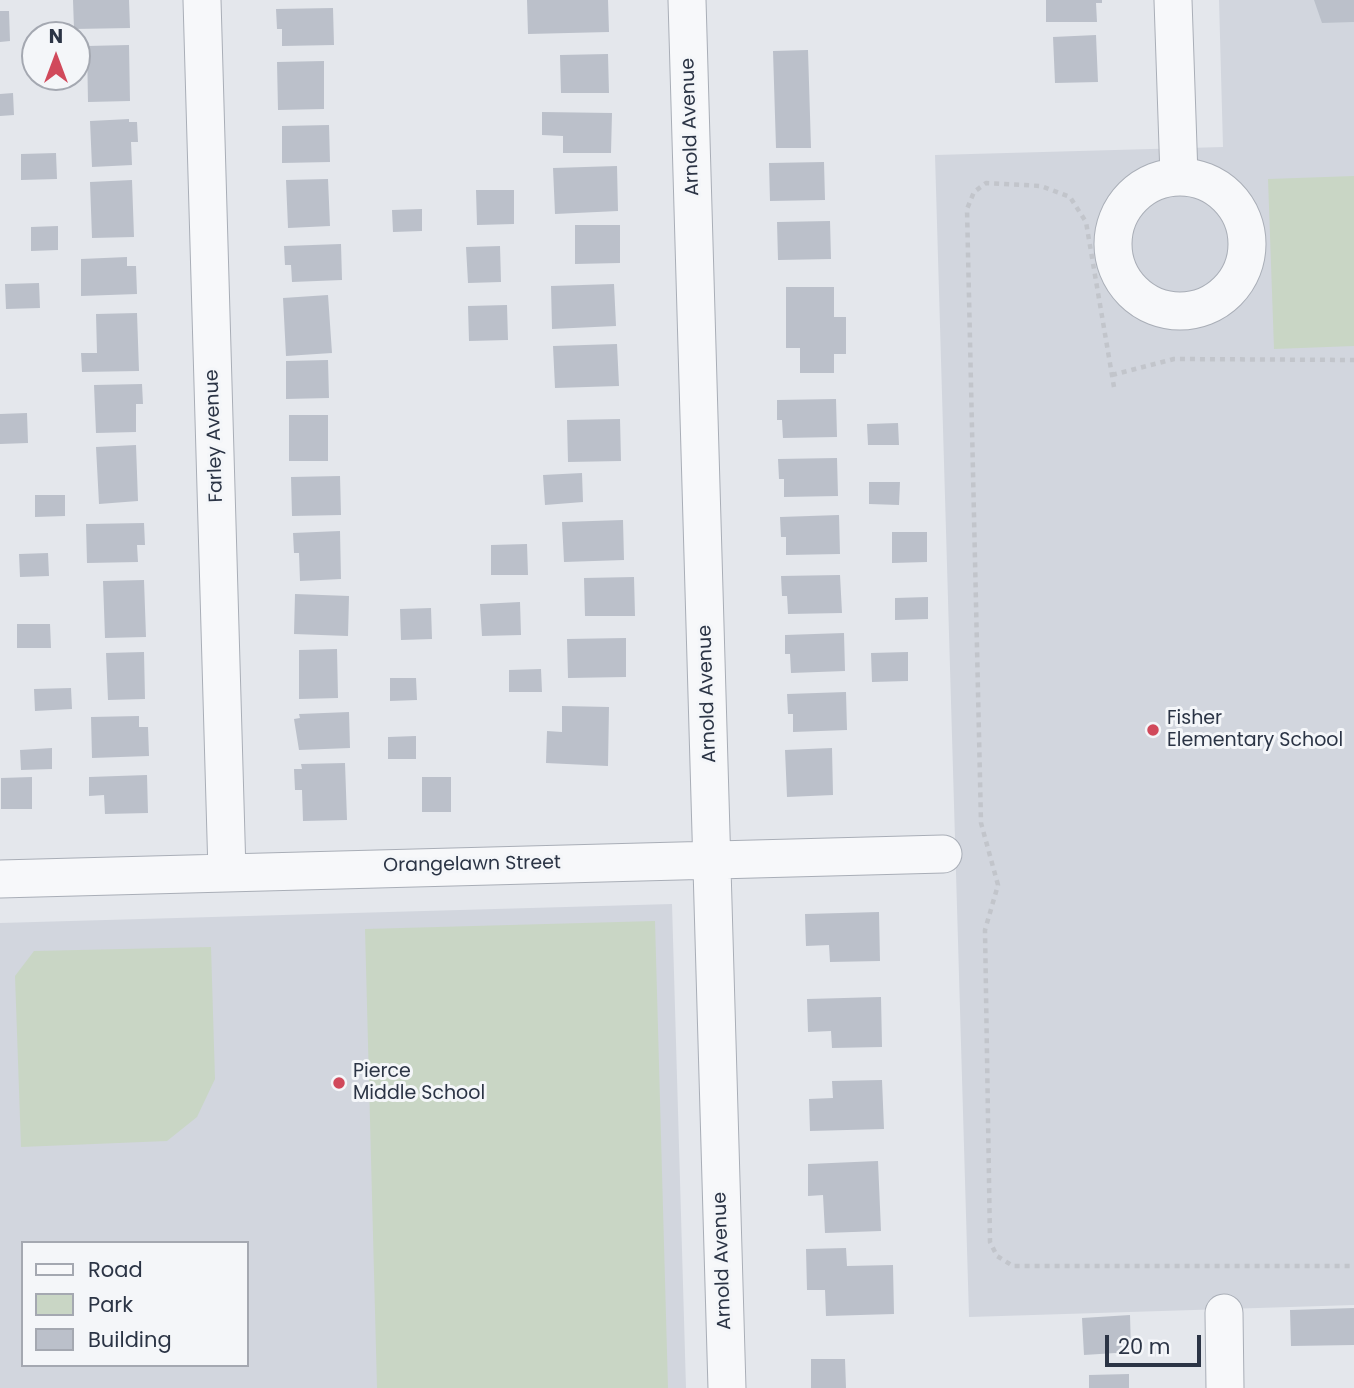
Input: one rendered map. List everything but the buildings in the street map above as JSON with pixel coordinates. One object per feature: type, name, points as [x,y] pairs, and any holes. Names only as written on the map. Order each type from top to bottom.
[{"type":"street","name":"Farley Avenue","points":[[202,0],[227,872]]},
{"type":"street","name":"Arnold Avenue","points":[[687,0],[727,1388]]},
{"type":"street","points":[[1173,0],[1179,176]]},
{"type":"street","name":"Orangelawn Street","points":[[0,879],[943,854]]},
{"type":"street","points":[[1224,1313],[1225,1388]]},
{"type":"path","points":[[1114,387],[1086,222],[1070,197],[1041,186],[986,183],[974,192],[967,209],[981,823],[998,886],[985,930],[990,1242],[997,1256],[1013,1266],[1354,1266]]},
{"type":"path","points":[[1112,375],[1174,359],[1354,360]]},
{"type":"shaded area","name":"Fisher Elementary School","points":[[1219,0],[1354,0],[1354,1305],[969,1317],[935,155],[1223,147]]},
{"type":"shaded area","name":"Pierce Middle School","points":[[672,904],[686,1388],[0,1388],[0,923]]},
{"type":"green space","points":[[1354,176],[1354,346],[1274,349],[1268,179]]},
{"type":"green space","points":[[655,921],[668,1388],[377,1388],[365,929]]},
{"type":"green space","points":[[211,947],[215,1079],[197,1117],[167,1141],[21,1147],[15,976],[34,951]]},
{"type":"place","name":"Fisher Elementary School","points":[[1153,730]]},
{"type":"place","name":"Pierce Middle School","points":[[339,1083]]}]
